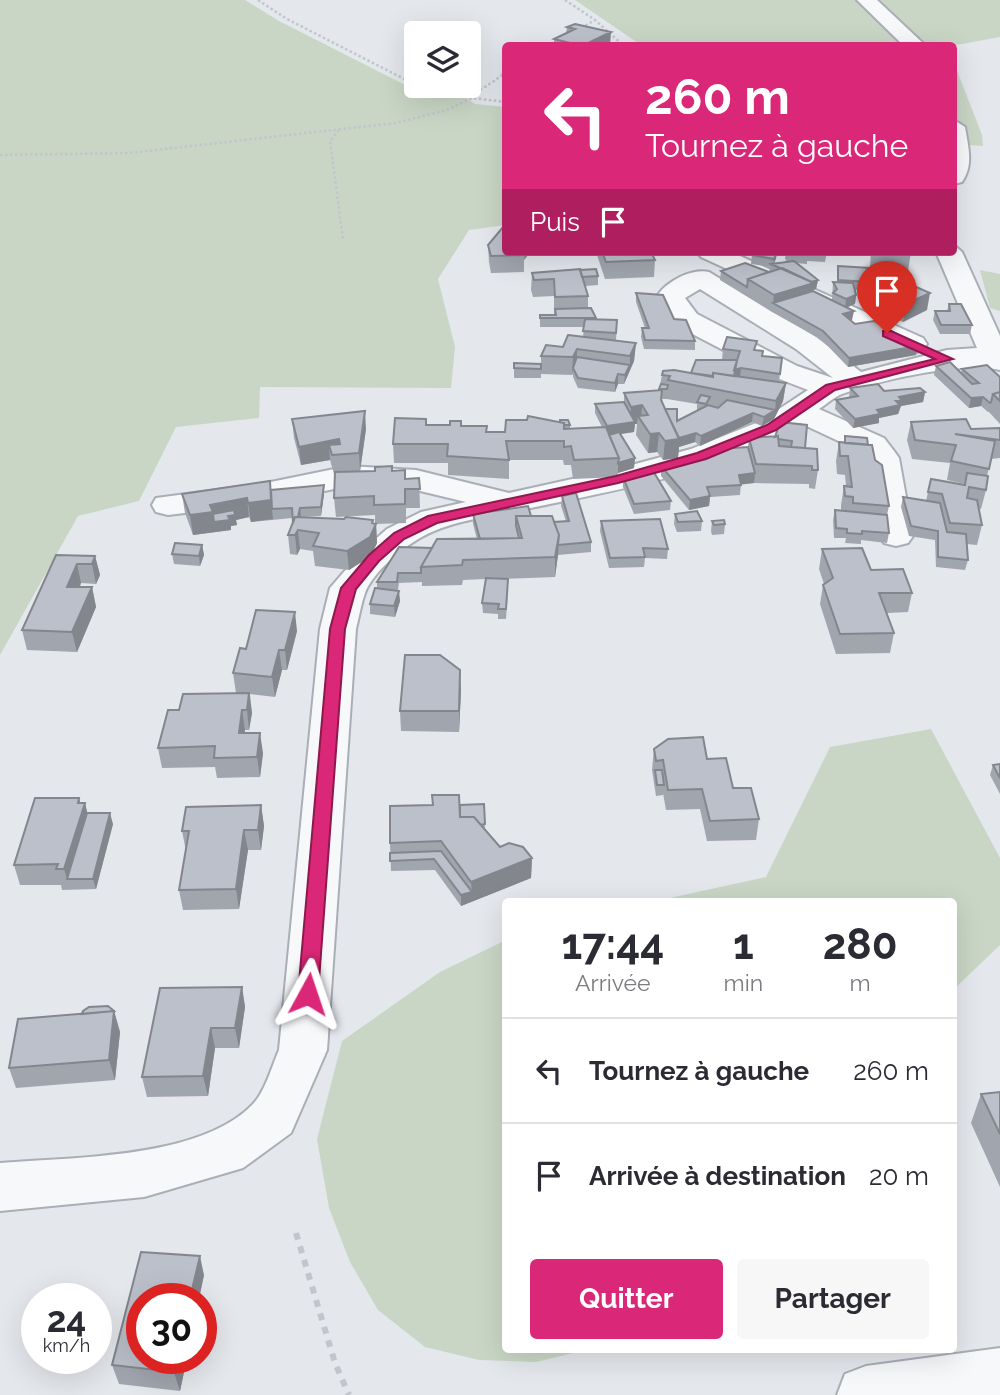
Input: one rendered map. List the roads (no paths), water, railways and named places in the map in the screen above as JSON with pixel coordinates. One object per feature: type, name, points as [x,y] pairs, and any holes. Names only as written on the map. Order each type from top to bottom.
[{"type":"street","points":[[866,0],[912,42]]},
{"type":"street","points":[[0,1187],[144,1174],[225,1152],[273,1118],[303,1050],[338,629],[348,588],[399,536],[433,519],[618,479],[702,456],[772,428],[797,410],[843,385],[947,359],[997,358],[951,256]]},
{"type":"street","points":[[714,264],[947,359]]},
{"type":"street","points":[[714,264],[670,296],[687,320],[787,372],[843,385]]},
{"type":"street","points":[[714,264],[806,343],[843,385]]},
{"type":"street","points":[[797,410],[873,445],[883,458],[896,536]]},
{"type":"street","points":[[169,505],[261,494],[349,476],[416,480],[507,502]]},
{"type":"street","points":[[866,1395],[1000,1377]]}]
